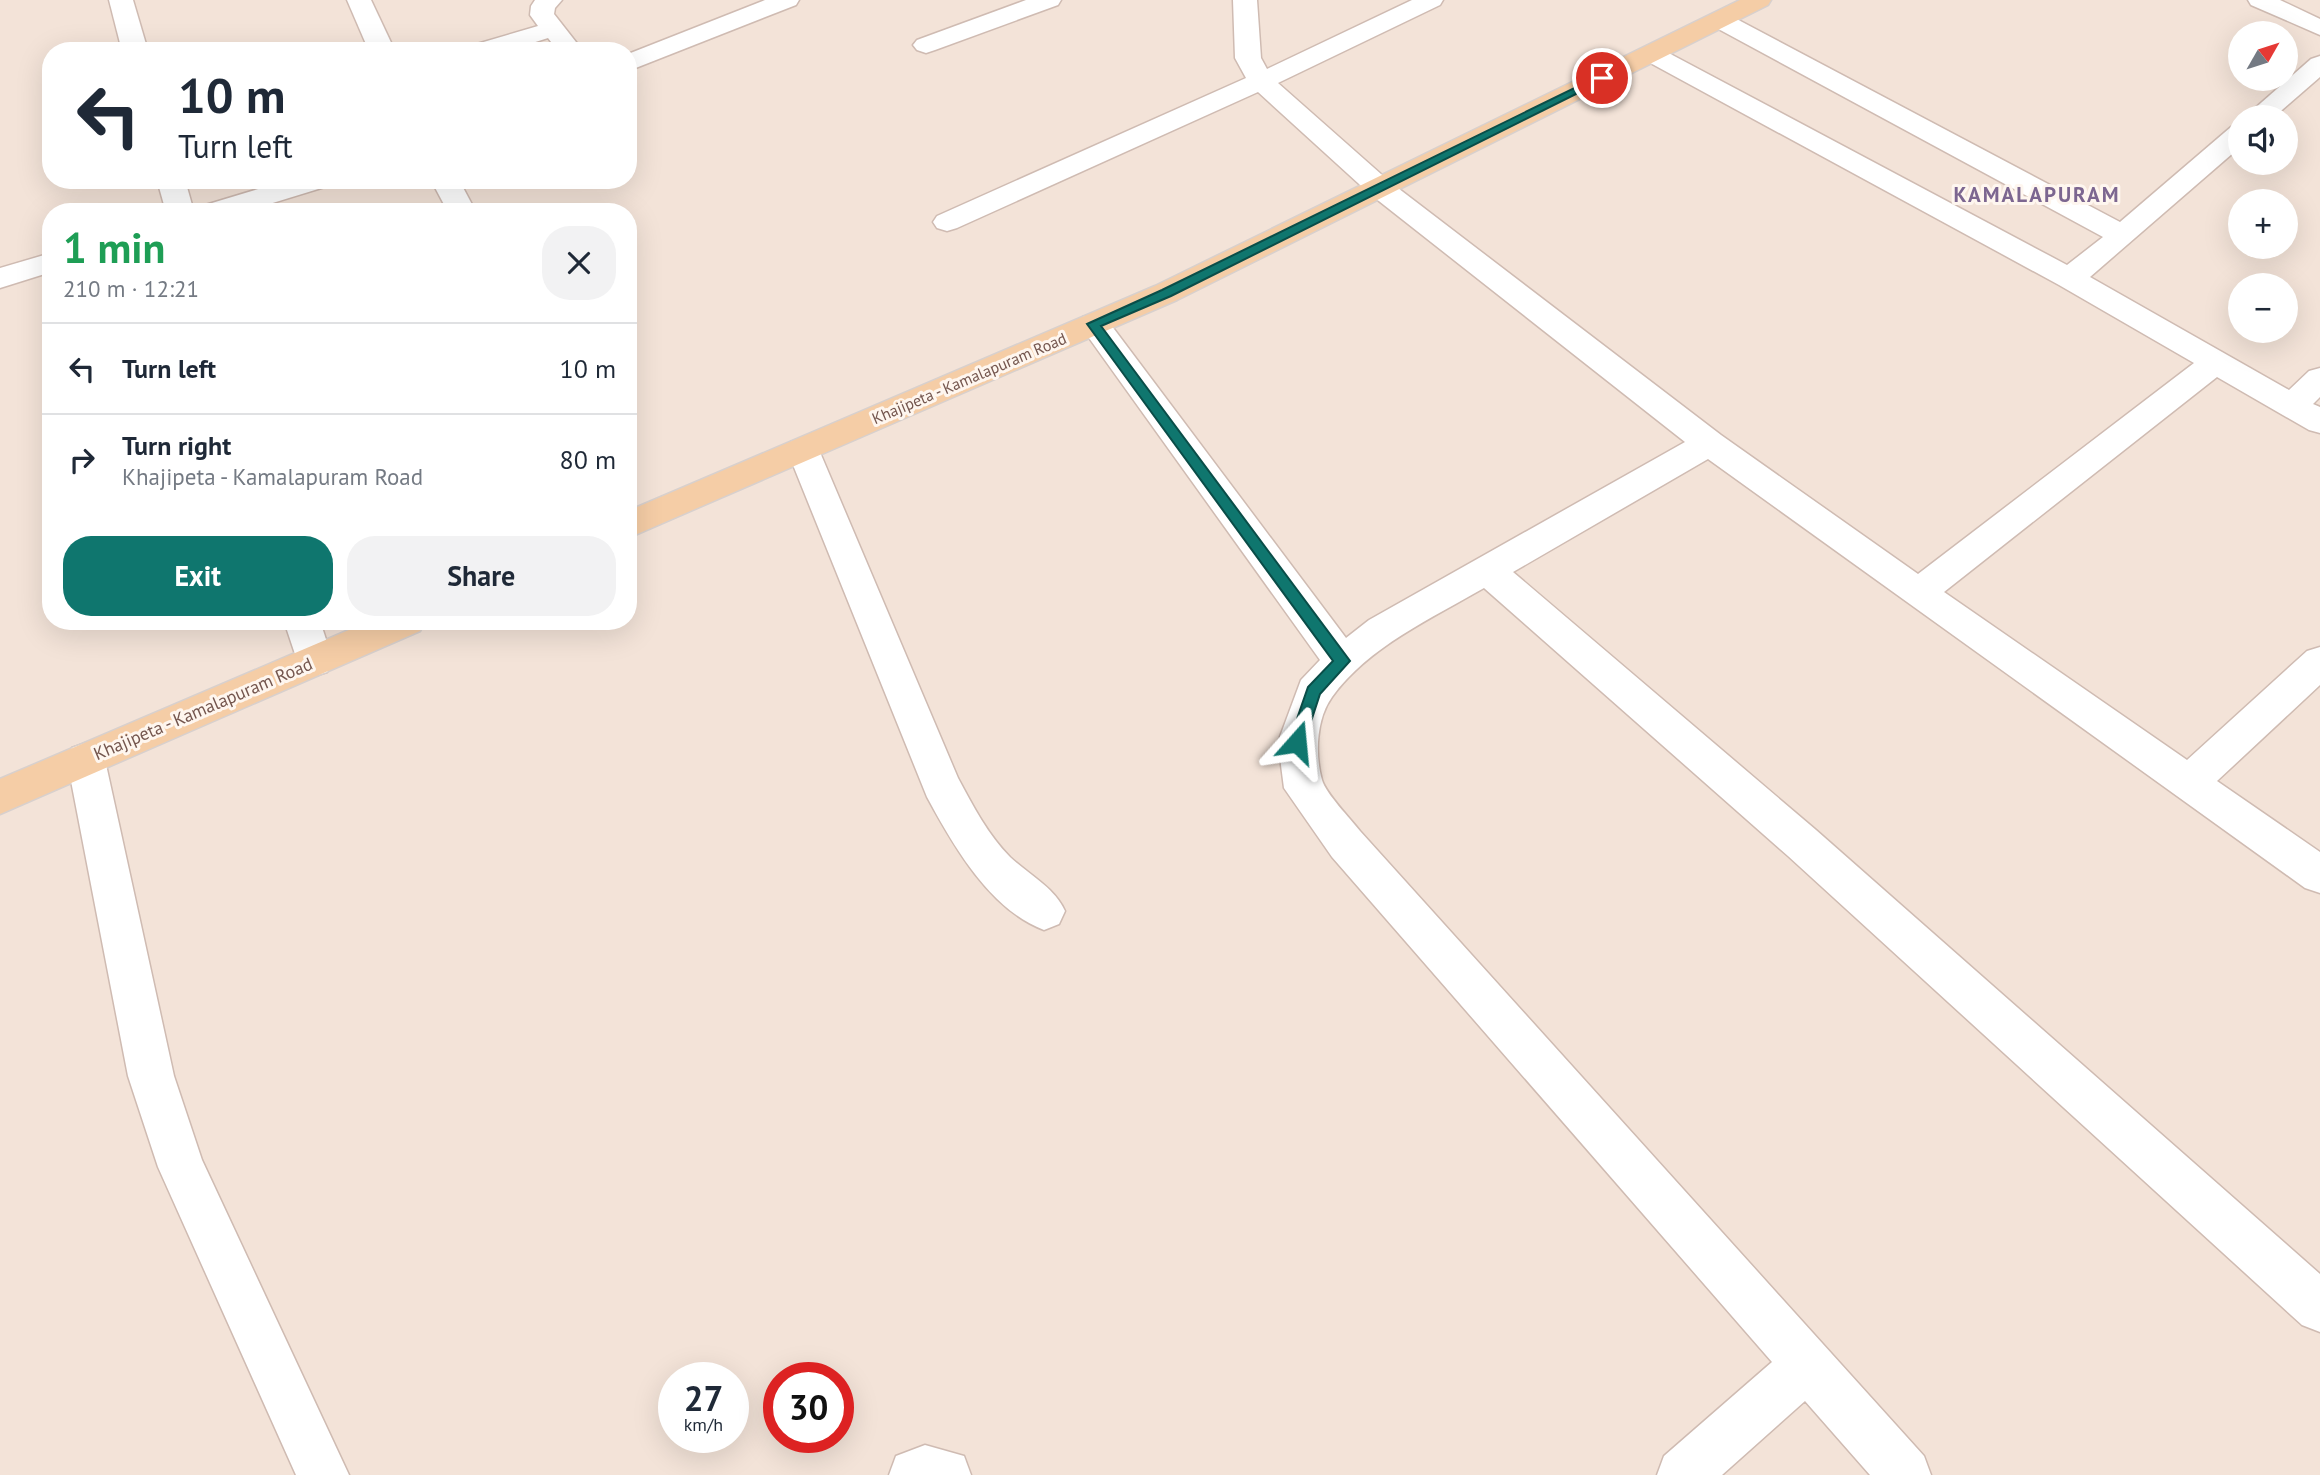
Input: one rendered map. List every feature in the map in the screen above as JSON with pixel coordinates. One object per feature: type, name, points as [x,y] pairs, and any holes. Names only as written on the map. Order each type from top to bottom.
[{"type":"main road","name":"Khajipeta - Kamalapuram Road","points":[[637,517],[803,450],[1166,293],[1759,0]]},
{"type":"main road","name":"Khajipeta - Kamalapuram Road","points":[[0,797],[386,630]]},
{"type":"street","points":[[121,0],[133,42]]},
{"type":"street","points":[[359,0],[378,42]]},
{"type":"street","points":[[550,0],[543,6],[542,15],[564,42]]},
{"type":"street","points":[[637,59],[787,0]]},
{"type":"street","points":[[926,46],[1049,0]]},
{"type":"street","points":[[1245,0],[1248,58],[1261,81],[1380,188],[1709,443],[2320,875]]},
{"type":"street","points":[[947,222],[1261,81],[1431,0]]},
{"type":"street","points":[[2260,0],[2320,28]]},
{"type":"street","points":[[2286,11],[2320,10]]},
{"type":"street","points":[[1720,20],[2122,235]]},
{"type":"street","points":[[509,42],[553,29]]},
{"type":"street","points":[[1652,54],[2069,278],[2320,422]]},
{"type":"street","points":[[2272,105],[2320,64]]},
{"type":"street","points":[[2069,278],[2228,143]]},
{"type":"street","points":[[242,203],[287,189]]},
{"type":"street","points":[[0,278],[42,265]]},
{"type":"street","points":[[1094,324],[1342,661]]},
{"type":"street","points":[[1918,593],[2216,362]]},
{"type":"street","points":[[2291,406],[2320,379]]},
{"type":"street","points":[[1709,443],[1382,630],[1342,661],[1314,691],[1297,742],[1304,788],[1346,844],[1905,1475]]},
{"type":"street","points":[[803,450],[941,785],[967,833],[995,869],[1044,911]]},
{"type":"street","points":[[1488,571],[1802,843],[2320,1307]]},
{"type":"street","points":[[305,630],[314,661]]},
{"type":"street","points":[[2190,782],[2320,662]]},
{"type":"street","points":[[86,760],[151,1076],[181,1167],[323,1475]]},
{"type":"street","points":[[1683,1475],[1807,1365]]},
{"type":"street","points":[[915,1475],[925,1471],[945,1475]]},
{"type":"shaded area","points":[[0,0],[2320,0],[2320,1475],[0,1475]]},
{"type":"district","name":"KAMALAPURAM","points":[[2037,195]]},
{"type":"route","points":[[1297,742],[1314,691],[1342,661],[1094,324],[1166,293],[1602,78]]}]
